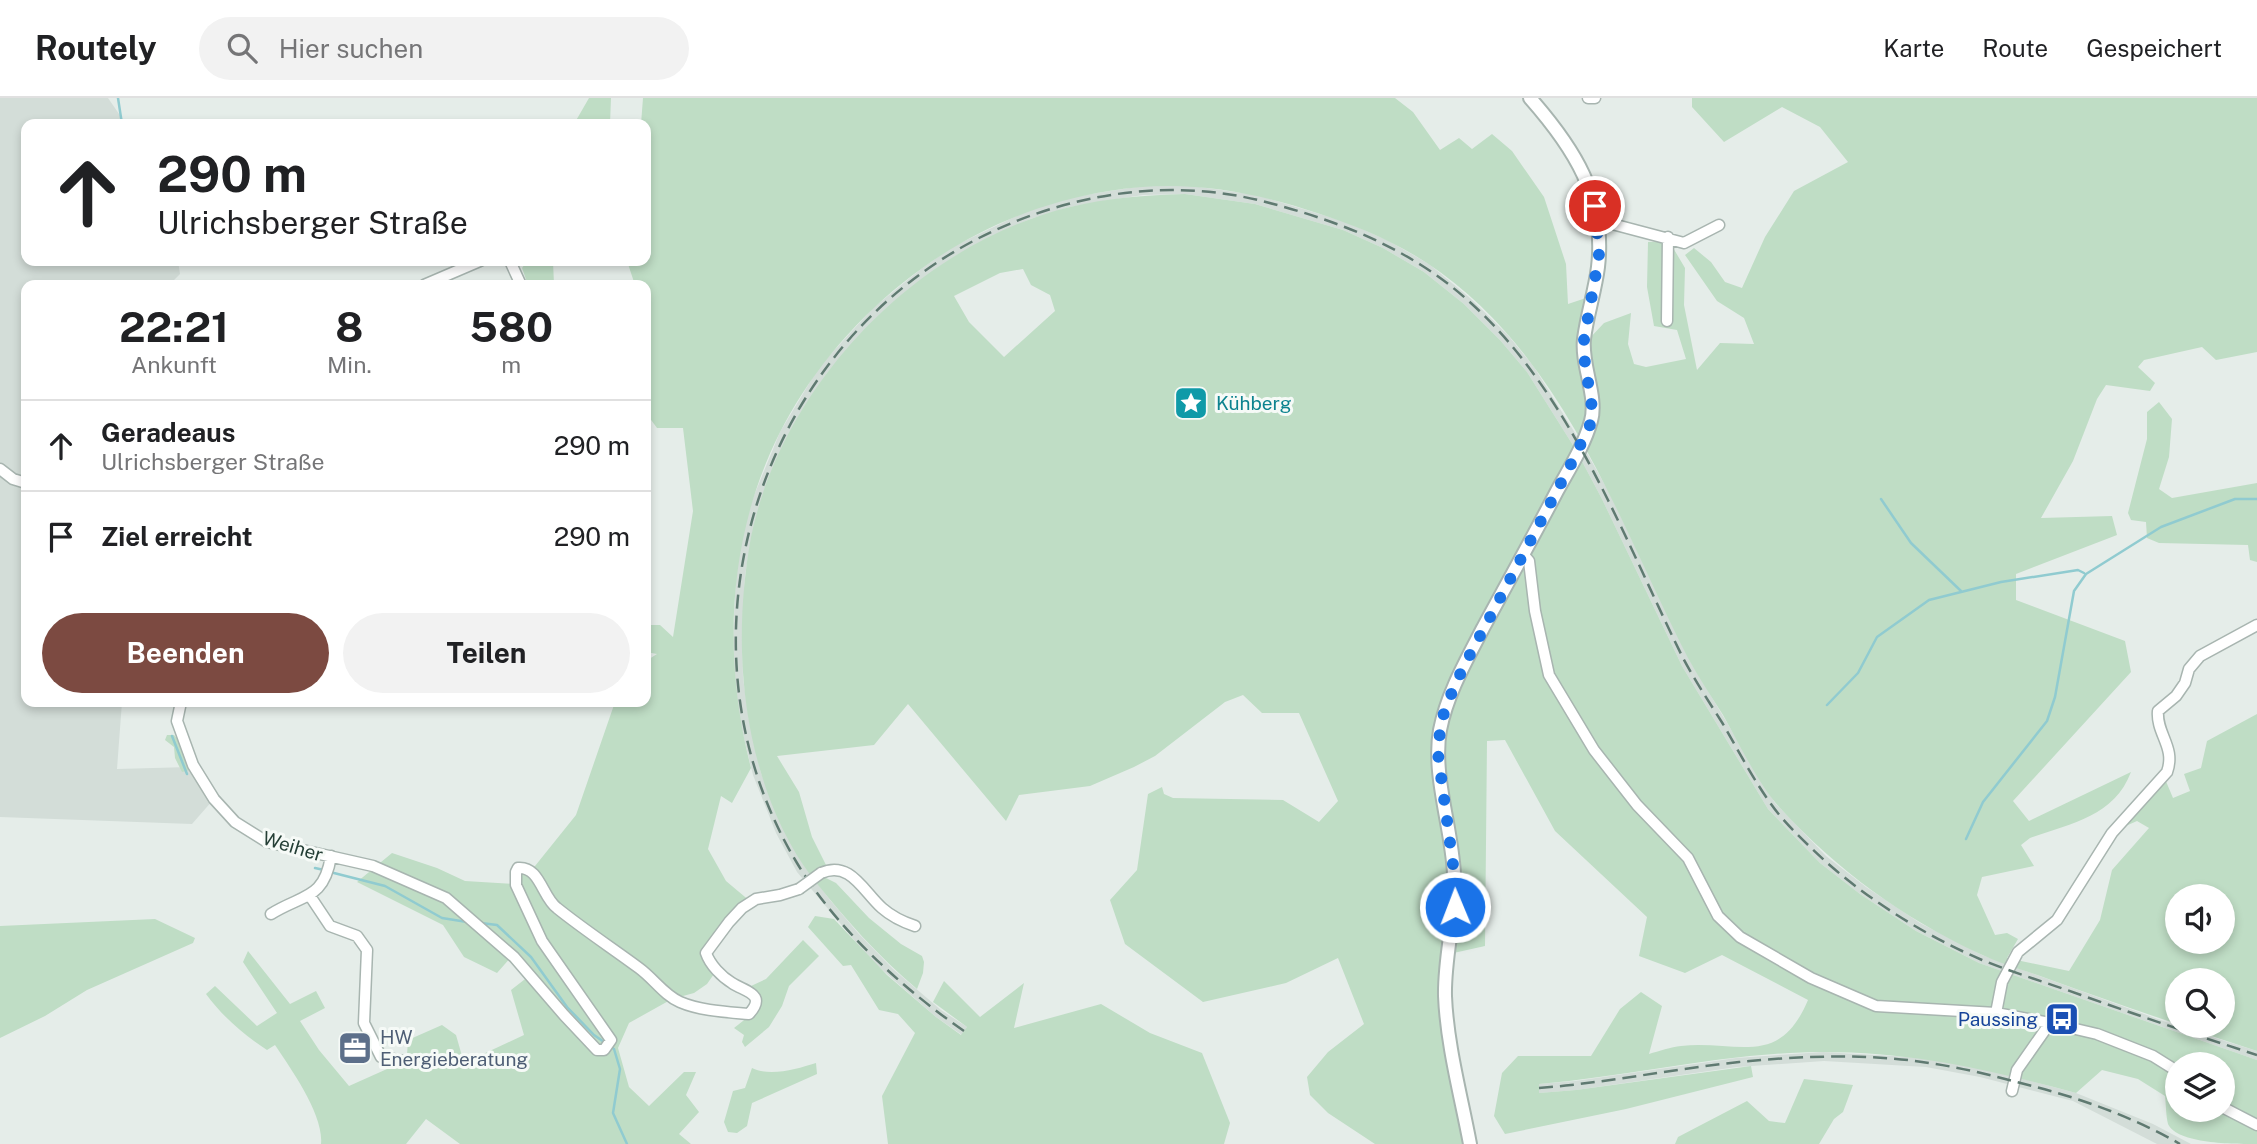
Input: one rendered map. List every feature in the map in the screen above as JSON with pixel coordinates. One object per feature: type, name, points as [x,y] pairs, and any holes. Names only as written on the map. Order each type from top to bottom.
[{"type":"street","points":[[1470,1144],[1447,1020],[1445,995],[1455,907],[1454,872],[1439,742],[1445,708],[1453,689],[1587,433],[1593,414],[1584,340],[1598,267],[1597,220],[1590,188],[1571,148],[1530,98]]},
{"type":"street","points":[[1588,98],[1595,98]]},
{"type":"street","points":[[1597,220],[1684,243],[1719,225]]},
{"type":"street","points":[[1667,321],[1668,237]]},
{"type":"street","points":[[436,280],[468,266]]},
{"type":"street","points":[[0,469],[21,481]]},
{"type":"street","points":[[1522,554],[1529,561],[1535,611],[1549,675],[1594,750],[1637,806],[1688,858],[1718,916],[1740,937],[1811,978],[1876,1006],[1996,1013],[2050,1023],[2097,1034],[2153,1056],[2165,1064]]},
{"type":"street","points":[[1996,1013],[2002,982],[2018,952],[2057,920],[2112,833],[2167,772],[2171,762],[2168,746],[2157,720],[2158,712],[2176,696],[2185,683],[2189,669],[2200,656],[2257,625]]},
{"type":"street","name":"Weiher","points":[[180,707],[177,721],[193,765],[235,822],[267,842],[330,865],[310,897]]},
{"type":"street","points":[[330,865],[373,866],[446,898],[514,957],[597,1050],[608,1045],[542,942],[516,885],[518,868],[524,867],[537,877],[551,904],[642,970],[671,998],[695,1007],[749,1014],[756,1002],[755,996],[751,991],[732,983],[709,963],[706,953],[742,908],[755,899],[780,895],[799,888],[821,873],[834,869],[848,873],[890,915],[915,926]]},
{"type":"street","points":[[271,914],[290,902],[310,897],[330,926],[357,936],[367,950],[364,1023],[381,1057],[403,1061]]},
{"type":"street","points":[[2012,1091],[2017,1070],[2050,1023]]},
{"type":"street","points":[[2235,1114],[2257,1125]]},
{"type":"shaded area","points":[[0,98],[108,98],[123,119],[21,119],[21,266],[179,266],[180,274],[174,280],[21,280],[21,707],[122,707],[117,769],[190,767],[213,800],[192,824],[0,817]]},
{"type":"shaded area","points":[[1185,185],[1257,195],[1346,222],[1387,240],[1429,264],[1507,334],[1534,367],[1610,494],[1690,661],[1775,803],[1826,856],[1920,923],[1982,955],[2165,1022],[2165,1028],[1979,963],[1916,931],[1860,894],[1820,863],[1768,809],[1682,666],[1576,450],[1527,372],[1500,340],[1464,304],[1424,272],[1383,248],[1343,230],[1255,204],[1185,194],[1143,195],[1104,201],[1070,207],[1030,219],[957,255],[926,276],[879,315],[827,373],[788,436],[762,501],[752,535],[745,575],[742,637],[743,678],[761,773],[794,849],[830,900],[893,969],[941,1010],[967,1027],[962,1035],[936,1017],[871,960],[797,872],[776,833],[753,775],[740,722],[734,679],[736,574],[743,532],[753,498],[780,432],[819,367],[873,308],[952,247],[1027,211],[1068,198],[1143,186]]},
{"type":"shaded area","points":[[2194,1038],[2215,1038],[2257,1051],[2257,1060]]},
{"type":"shaded area","points":[[1823,1052],[1927,1058],[1982,1068],[2076,1093],[2153,1124],[2191,1144],[2157,1144],[2073,1101],[1980,1077],[1926,1067],[1824,1061],[1737,1067],[1539,1093],[1538,1084],[1736,1058]]},
{"type":"green space","points":[[589,98],[611,98],[610,119],[577,119]]},
{"type":"green space","points":[[643,98],[1395,98],[1413,112],[1440,150],[1459,138],[1472,149],[1492,134],[1512,151],[1544,197],[1566,264],[1568,304],[1592,296],[1581,341],[1587,405],[1588,340],[1604,323],[1631,313],[1628,344],[1634,364],[1646,367],[1686,359],[1677,330],[1654,326],[1647,287],[1648,242],[1669,241],[1685,268],[1684,305],[1697,370],[1720,343],[1754,344],[1744,318],[1717,301],[1685,255],[1694,248],[1711,262],[1725,282],[1742,288],[1765,237],[1794,191],[1848,162],[1820,127],[1782,107],[1724,142],[1692,107],[1692,98],[2257,98],[2257,352],[2216,360],[2202,347],[2144,360],[2138,367],[2155,383],[2150,391],[2106,385],[2097,399],[2073,461],[2041,518],[2112,516],[2117,535],[2016,574],[2016,600],[2125,641],[2131,672],[2013,801],[2029,821],[2131,772],[2114,799],[2102,809],[2030,838],[2021,845],[2034,866],[1982,877],[1977,895],[1995,935],[2007,933],[2018,939],[2007,958],[2069,971],[2100,920],[2112,870],[2149,828],[2137,821],[2112,832],[2165,779],[2173,798],[2190,791],[2184,774],[2201,768],[2207,741],[2257,714],[2257,1051],[2217,1038],[2235,1038],[2235,968],[2165,968],[2165,1020],[1978,953],[1923,924],[1872,891],[1803,832],[1765,788],[1688,658],[1582,442],[1551,391],[1516,344],[1475,300],[1414,255],[1345,223],[1266,198],[1214,189],[1162,186],[1109,191],[1062,201],[1017,216],[934,260],[896,288],[830,355],[802,394],[778,437],[759,481],[737,575],[735,672],[751,768],[732,803],[721,796],[708,849],[726,881],[751,902],[719,935],[714,944],[710,963],[714,974],[707,984],[694,993],[672,999],[629,1023],[618,1048],[629,1087],[649,1106],[684,1072],[696,1072],[686,1095],[699,1112],[679,1134],[691,1144],[460,1144],[426,1119],[406,1144],[321,1144],[321,1132],[312,1106],[275,1045],[267,1050],[250,1038],[226,1018],[206,994],[215,986],[257,1026],[277,1013],[243,962],[248,951],[290,1004],[316,991],[325,1008],[300,1021],[319,1050],[349,1086],[387,1069],[383,1060],[403,1065],[408,1040],[442,1025],[456,1035],[464,1063],[524,1035],[511,990],[529,976],[512,956],[497,973],[464,957],[443,925],[357,882],[392,853],[437,868],[465,881],[516,884],[515,872],[531,871],[576,815],[613,707],[651,707],[651,658],[657,654],[651,653],[651,625],[660,625],[673,637],[693,511],[683,428],[657,428],[651,420],[651,280],[633,280],[629,266],[651,266],[651,119],[641,119]]},
{"type":"green space","points":[[1185,194],[1255,204],[1343,230],[1383,248],[1424,272],[1464,304],[1527,372],[1576,450],[1602,499],[1682,666],[1768,809],[1820,863],[1860,894],[1916,931],[1979,963],[2165,1028],[2165,1038],[2194,1038],[2234,1052],[2165,1052],[2165,1096],[2138,1079],[2102,1070],[2076,1093],[1952,1064],[1889,1055],[1824,1052],[1752,1056],[1539,1084],[1539,1093],[1576,1090],[1751,1066],[1753,1077],[1626,1109],[1505,1134],[1494,1116],[1502,1073],[1518,1056],[1591,1056],[1620,1009],[1641,992],[1662,1006],[1649,1054],[1681,1046],[1755,1047],[1770,1043],[1784,1035],[1797,1022],[1808,1000],[1722,955],[1685,973],[1639,956],[1647,917],[1555,831],[1505,740],[1487,741],[1485,946],[1449,954],[1446,975],[1470,1144],[1375,1144],[1328,1113],[1310,1095],[1307,1077],[1328,1052],[1364,1024],[1338,958],[1286,983],[1203,1002],[1125,944],[1110,900],[1137,870],[1148,794],[1162,787],[1164,794],[1173,798],[1283,800],[1319,822],[1338,801],[1299,713],[1262,713],[1243,695],[1225,702],[1155,756],[1134,767],[1090,786],[1019,795],[1006,821],[908,704],[874,745],[777,756],[799,792],[812,837],[827,867],[811,876],[781,826],[760,770],[747,711],[742,652],[746,566],[751,537],[768,480],[793,426],[826,375],[866,328],[911,287],[961,253],[1014,225],[1070,207],[1141,196]],"holes":[[[1023,269],[1031,285],[1050,295],[1055,311],[1004,357],[969,322],[954,296],[1000,273]]]},
{"type":"green space","points":[[553,266],[554,280],[526,280],[522,268]]},
{"type":"green space","points":[[2159,402],[2172,419],[2169,457],[2159,489],[2172,498],[2257,483],[2257,562],[2250,560],[2248,545],[2159,543],[2147,538],[2146,522],[2131,520],[2128,513],[2147,439],[2147,412]]},
{"type":"green space","points":[[167,735],[174,735],[180,743],[190,770],[182,772],[175,758],[174,747],[165,740]]},
{"type":"green space","points":[[820,875],[836,883],[869,918],[901,944],[922,956],[923,973],[917,989],[876,951],[838,909],[814,880]]},
{"type":"green space","points":[[815,916],[834,919],[887,975],[961,1035],[967,1027],[933,1002],[944,981],[980,1017],[1024,983],[1014,1028],[1101,1004],[1150,1033],[1202,1053],[1230,1123],[1224,1144],[888,1144],[882,1096],[915,1033],[898,1014],[879,1010],[851,965],[843,966],[808,927]]},
{"type":"green space","points":[[155,919],[195,938],[193,943],[87,990],[45,1016],[0,1038],[0,926]]},
{"type":"green space","points":[[803,940],[819,956],[789,986],[782,1006],[769,1027],[745,1047],[742,1042],[744,1035],[734,1028],[748,1017],[758,994],[751,986],[766,979]]},
{"type":"green space","points":[[2235,1052],[2257,1060],[2257,1144],[2207,1142],[2182,1136],[2168,1124],[2235,1122]]},
{"type":"green space","points":[[816,1063],[817,1074],[752,1103],[747,1126],[737,1133],[728,1132],[724,1122],[733,1091],[745,1088],[752,1068],[775,1072]]},
{"type":"green space","points":[[1804,1079],[1853,1085],[1843,1112],[1834,1119],[1819,1144],[1675,1144],[1678,1137],[1747,1101],[1769,1121],[1785,1123]]},
{"type":"waterway","points":[[118,98],[121,119]]},
{"type":"waterway","points":[[1881,499],[1911,543],[1961,591]]},
{"type":"waterway","points":[[1966,839],[1983,802],[2047,721],[2055,697],[2074,591],[2086,574],[2161,527],[2235,499],[2257,499]]},
{"type":"waterway","points":[[1827,705],[1858,673],[1877,637],[1929,600],[2001,582],[2078,570],[2084,573]]},
{"type":"waterway","points":[[172,736],[187,774]]},
{"type":"waterway","points":[[315,868],[324,870]]},
{"type":"waterway","points":[[330,872],[385,886],[442,918],[467,922]]},
{"type":"waterway","points":[[481,923],[497,925],[531,957],[567,1007],[594,1035],[614,1049],[620,1069],[613,1113],[627,1144]]},
{"type":"railway","points":[[964,1031],[894,976],[831,911],[797,863],[758,778],[739,690],[738,600],[754,512],[788,429],[837,354],[901,289],[979,238],[1046,210],[1117,194],[1190,190],[1226,194],[1283,206],[1324,219],[1383,244],[1421,265],[1468,300],[1509,342],[1545,390],[1577,441],[1682,656],[1758,785],[1789,826],[1842,876],[1899,916],[1982,960],[2257,1055]]},
{"type":"railway","points":[[1539,1088],[1762,1060],[1834,1056],[1906,1060],[1968,1070],[2070,1097],[2127,1118],[2180,1144]]},
{"type":"place","name":"Kühberg","points":[[1191,403]]},
{"type":"place","name":"Paussing","points":[[2062,1019]]},
{"type":"place","name":"HW Energieberatung","points":[[355,1048]]},
{"type":"route","points":[[1455,907],[1454,872],[1438,754],[1440,731],[1445,708],[1463,668],[1591,423],[1593,414],[1584,340],[1599,256],[1595,206]]}]
